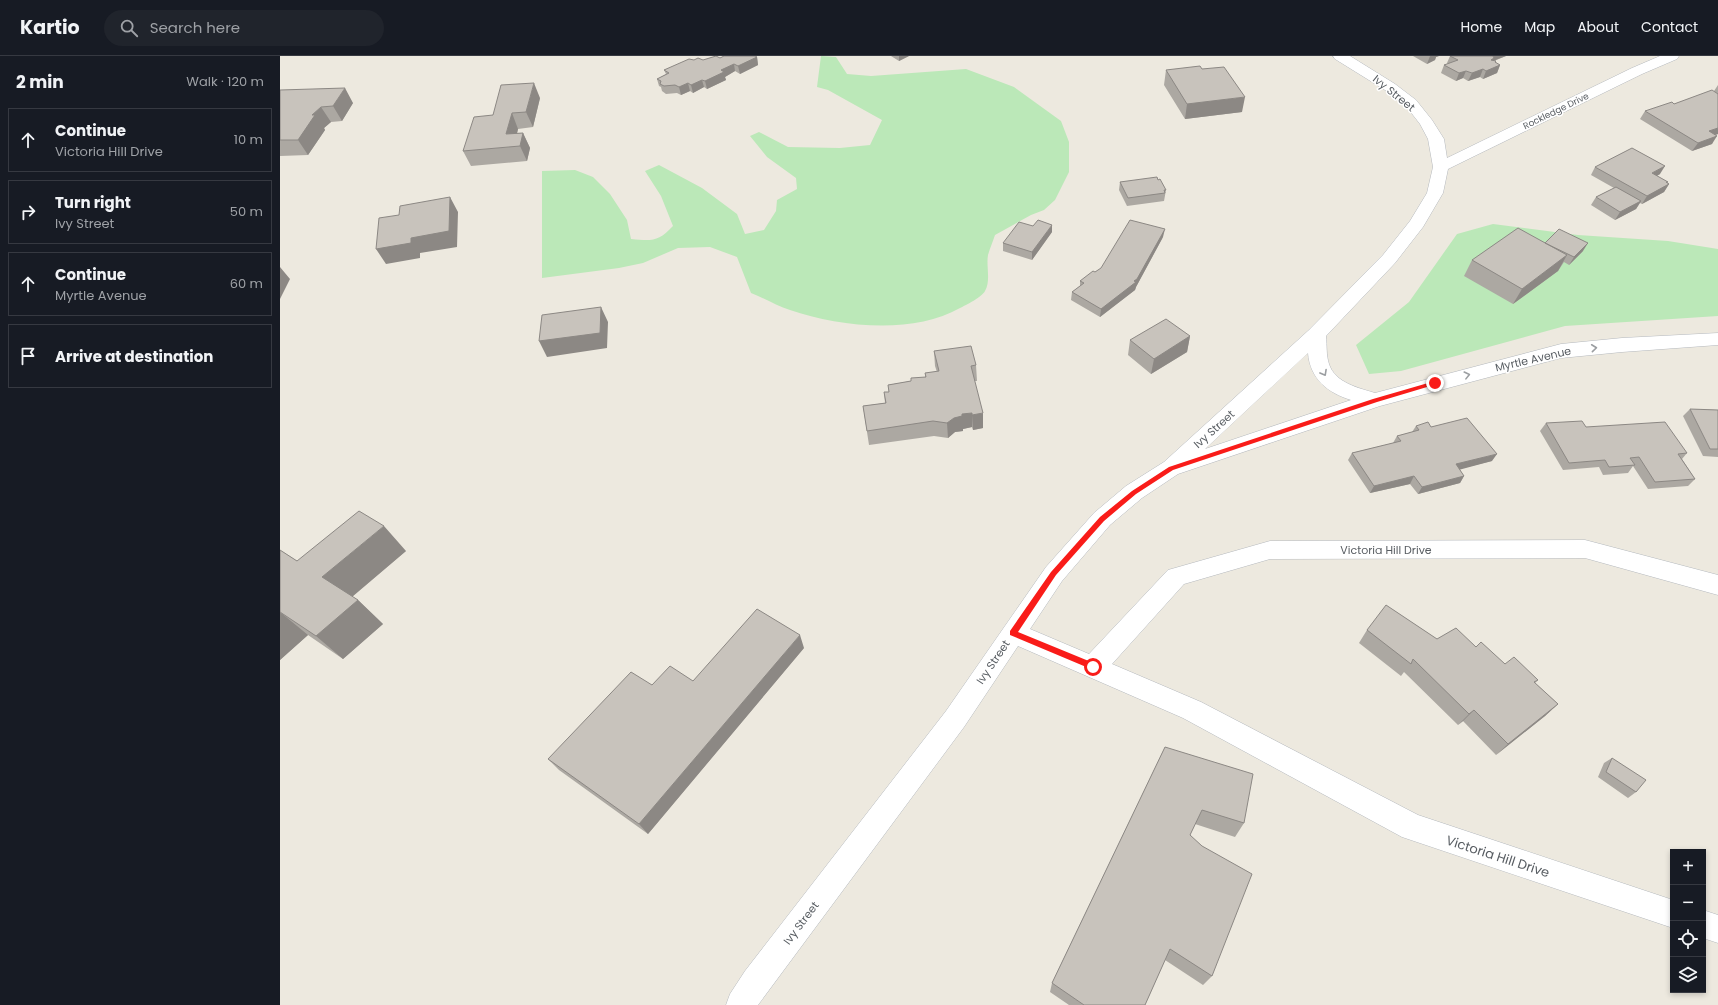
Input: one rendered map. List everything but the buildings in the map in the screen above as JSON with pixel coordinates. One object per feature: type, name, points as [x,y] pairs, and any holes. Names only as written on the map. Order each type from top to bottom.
[{"type":"street","name":"Ivy Street","points":[[741,1005],[760,976],[955,719],[1054,574],[1102,519],[1134,492],[1171,468],[1316,335],[1389,259],[1417,223],[1435,192],[1442,167],[1436,139],[1427,123],[1411,103],[1374,76],[1340,56]]},
{"type":"street","name":"Rockledge Drive","points":[[1442,167],[1637,71],[1672,56]]},
{"type":"street","points":[[1316,335],[1320,366],[1328,380],[1342,391],[1375,400]]},
{"type":"street","name":"Myrtle Avenue","points":[[1171,468],[1375,400],[1561,351],[1622,345],[1718,339]]},
{"type":"street","name":"Victoria Hill Drive","points":[[1093,667],[1176,577],[1270,550],[1585,549],[1718,585]]},
{"type":"street","name":"Victoria Hill Drive","points":[[1013,633],[1192,710],[1412,827],[1670,913]]},
{"type":"street","points":[[1706,925],[1718,929]]},
{"type":"green space","points":[[821,56],[836,57],[847,74],[871,76],[966,69],[1014,87],[1061,121],[1069,142],[1069,172],[1055,200],[1044,210],[1031,215],[995,235],[988,255],[988,283],[981,296],[941,317],[921,322],[876,326],[831,321],[785,308],[751,293],[737,257],[710,247],[678,248],[643,263],[619,268],[542,278],[542,171],[575,170],[593,177],[610,194],[627,220],[631,239],[650,240],[659,238],[673,226],[661,196],[645,171],[659,165],[702,188],[737,214],[745,234],[764,230],[776,211],[777,200],[797,189],[796,178],[767,157],[750,136],[759,132],[788,147],[840,148],[870,145],[882,120],[828,90],[817,87]]},
{"type":"green space","points":[[1493,224],[1578,235],[1668,241],[1718,249],[1718,316],[1565,326],[1401,371],[1369,374],[1356,345],[1409,302],[1457,234]]},
{"type":"route","points":[[1093,667],[1013,633],[1054,574],[1102,519],[1134,492],[1171,468],[1375,400],[1435,383]]}]
